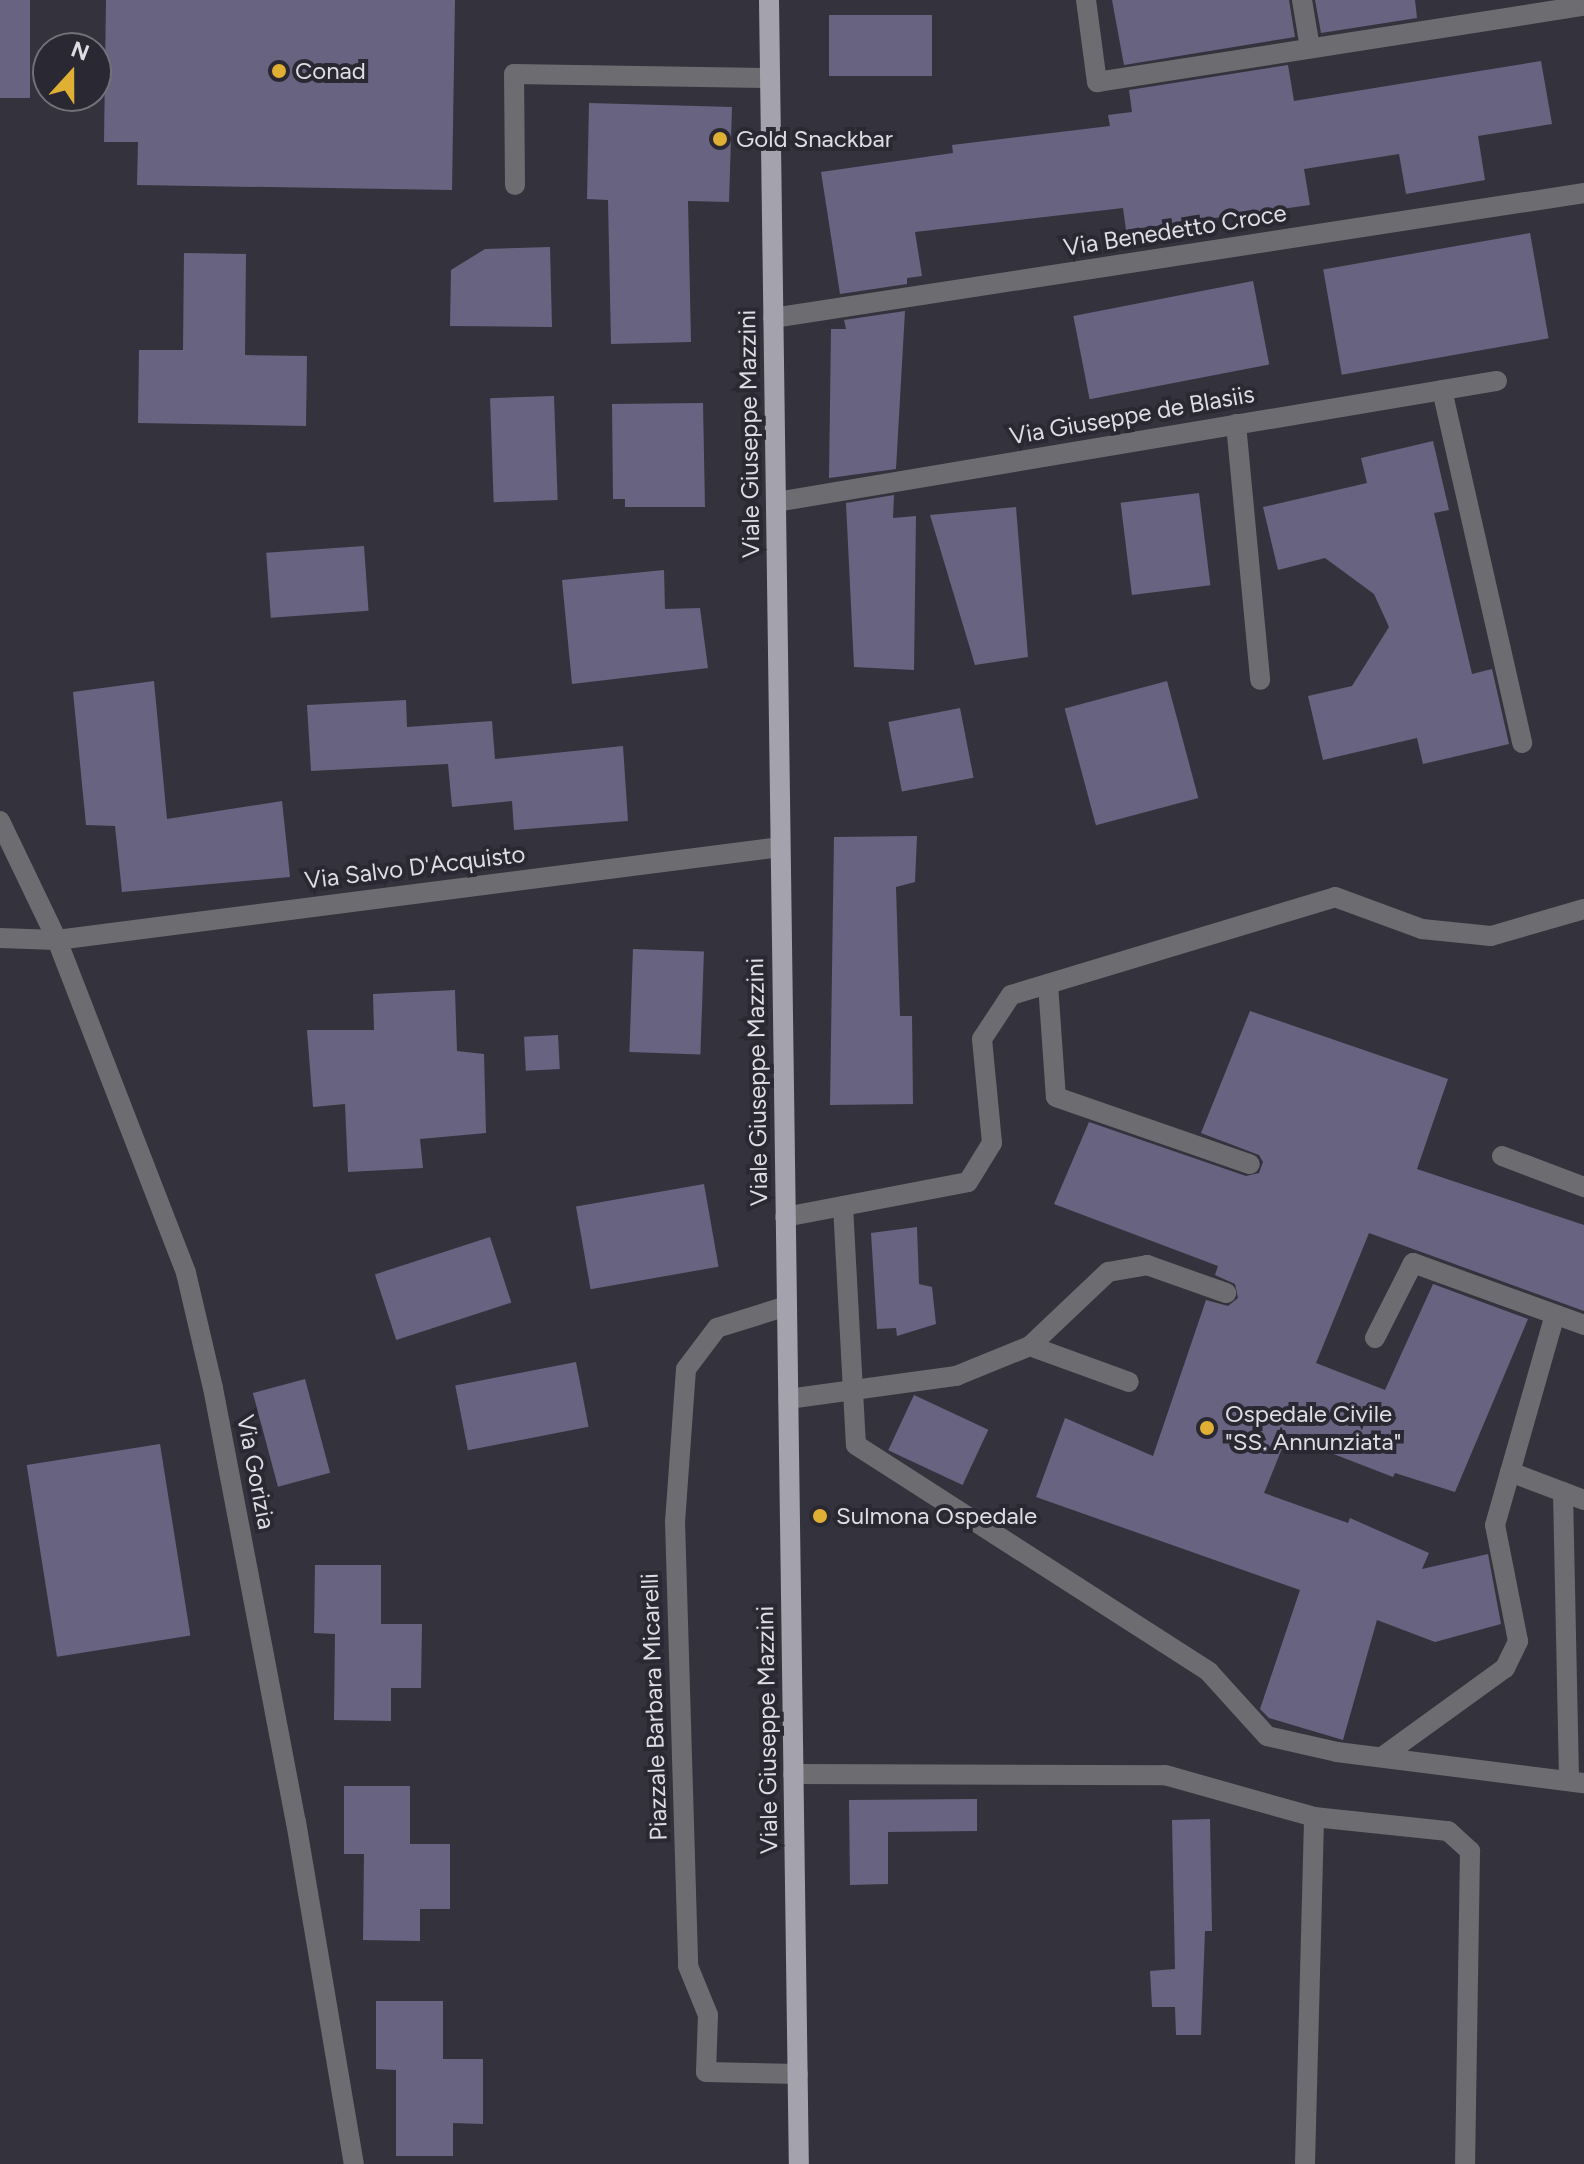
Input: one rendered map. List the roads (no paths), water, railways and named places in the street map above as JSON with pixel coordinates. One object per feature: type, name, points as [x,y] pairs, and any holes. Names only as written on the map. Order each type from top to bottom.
[{"type":"main road","name":"Viale Giuseppe Mazzini","points":[[769,0],[799,2164]]},
{"type":"street","points":[[755,0],[769,0]]},
{"type":"street","points":[[1086,0],[1097,82],[1542,6],[1584,6]]},
{"type":"street","points":[[1302,0],[1310,48]]},
{"type":"street","points":[[515,185],[514,74],[770,78]]},
{"type":"street","name":"Via Benedetto Croce","points":[[773,318],[1584,193]]},
{"type":"street","name":"Via Giuseppe de Blasiis","points":[[776,502],[1497,381]]},
{"type":"street","points":[[1442,390],[1522,743]]},
{"type":"street","points":[[1236,424],[1260,680]]},
{"type":"street","name":"Via Gorizia","points":[[0,821],[57,940],[154,1182],[186,1273],[293,1807],[354,2164]]},
{"type":"street","name":"Via Salvo D'Acquisto","points":[[0,938],[57,940],[780,847]]},
{"type":"street","points":[[785,1217],[968,1182],[992,1143],[982,1039],[1011,995],[1335,897],[1422,929],[1491,936],[1584,909]]},
{"type":"street","points":[[1048,984],[1056,1097],[1250,1164]]},
{"type":"street","points":[[1502,1156],[1584,1187]]},
{"type":"street","points":[[843,1206],[856,1445],[1209,1672],[1267,1736],[1337,1752],[1576,1782],[1563,1492]]},
{"type":"street","points":[[1375,1338],[1413,1263],[1584,1325]]},
{"type":"street","points":[[788,1399],[956,1376],[1030,1346],[1108,1272],[1147,1265],[1226,1293]]},
{"type":"street","name":"Piazzale Barbara Micarelli","points":[[787,1306],[717,1328],[686,1369],[675,1521],[688,1966],[708,2015],[706,2072],[798,2074]]},
{"type":"street","points":[[1382,1757],[1505,1668],[1518,1641],[1495,1525],[1555,1315]]},
{"type":"street","points":[[1030,1346],[1129,1382]]},
{"type":"street","points":[[1510,1472],[1584,1500]]},
{"type":"street","points":[[793,1774],[1165,1775],[1314,1817],[1448,1831],[1470,1851],[1465,2164]]},
{"type":"street","points":[[1305,2164],[1314,1817]]},
{"type":"place","name":"Conad","points":[[279,71]]},
{"type":"place","name":"Gold Snackbar","points":[[720,139]]},
{"type":"place","name":"Ospedale Civile \"SS. Annunziata\"","points":[[1207,1428]]},
{"type":"place","name":"Sulmona Ospedale","points":[[820,1516]]}]
